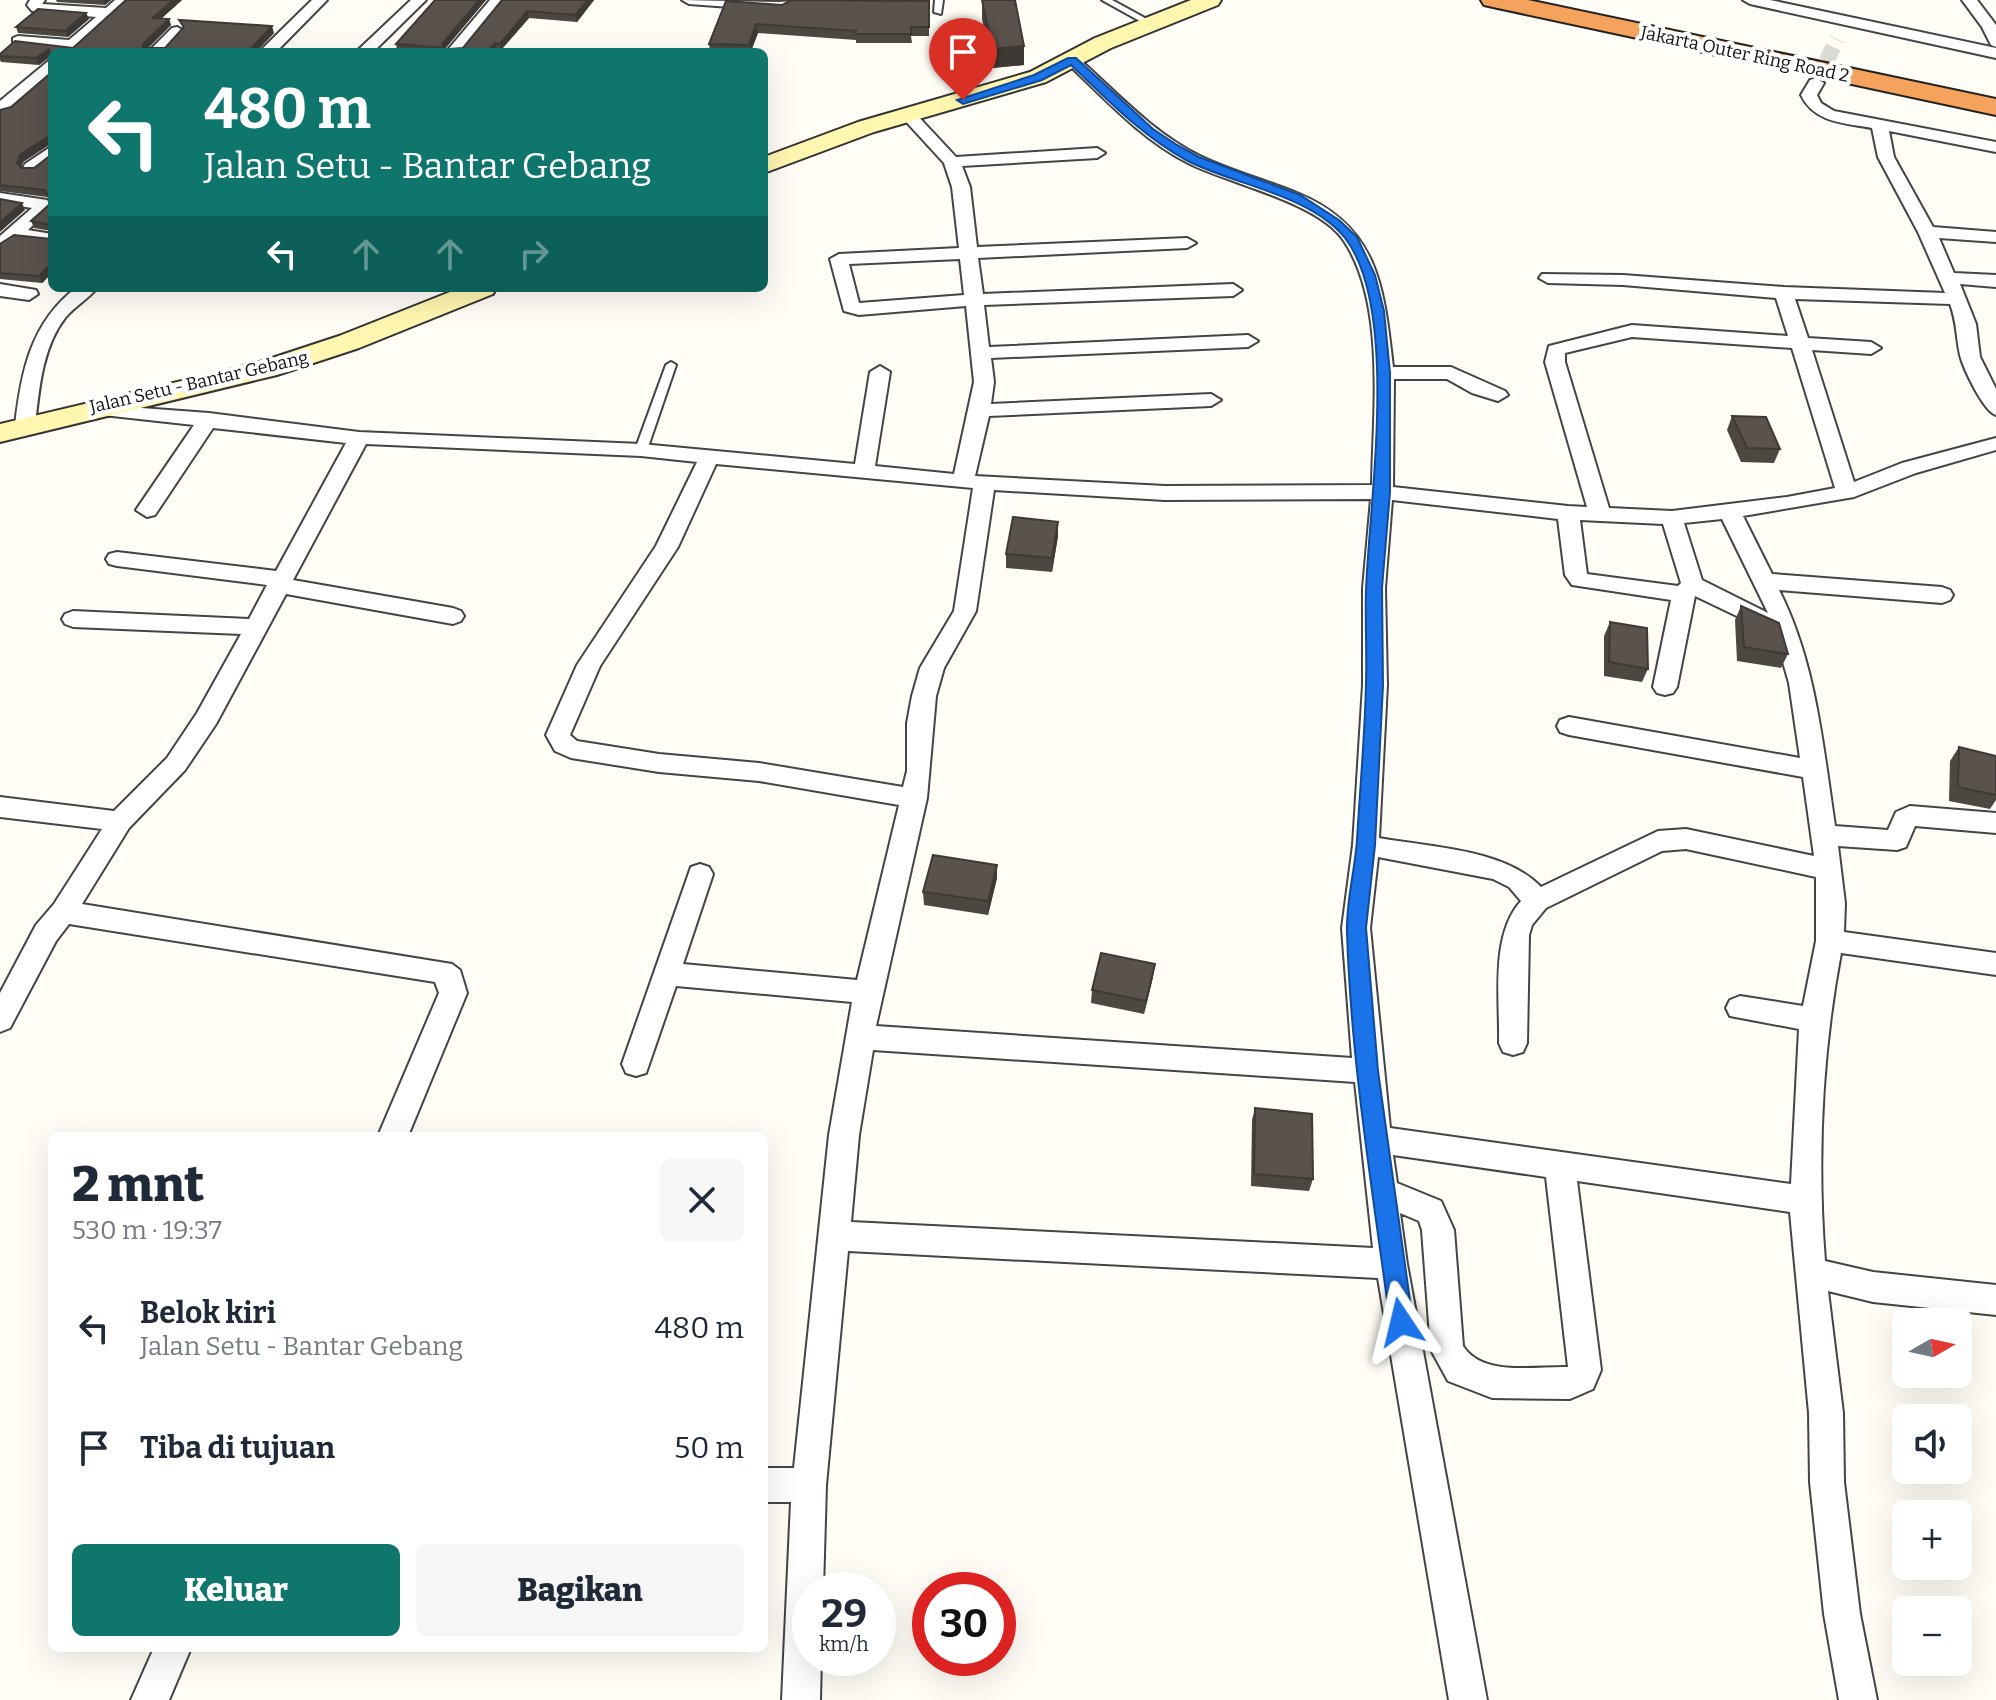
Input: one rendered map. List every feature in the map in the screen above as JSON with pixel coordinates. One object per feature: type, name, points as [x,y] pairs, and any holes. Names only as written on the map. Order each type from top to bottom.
[{"type":"highway","name":"Jakarta Outer Ring Road 2","points":[[1493,0],[1996,107]]},
{"type":"highway","name":"Jakarta Outer Ring Road 2","points":[[1582,0],[1996,85]]},
{"type":"main road","points":[[768,164],[825,141],[1038,77],[1150,23],[1210,0]]},
{"type":"main road","name":"Jalan Setu - Bantar Gebang","points":[[12,429],[90,408],[262,370],[317,354],[473,292]]},
{"type":"street","points":[[38,0],[34,5],[37,8],[109,13]]},
{"type":"street","points":[[18,41],[69,48],[124,0]]},
{"type":"street","points":[[271,48],[320,0]]},
{"type":"street","points":[[368,48],[419,0]]},
{"type":"street","points":[[457,48],[498,0]]},
{"type":"street","points":[[689,0],[780,7],[789,6],[795,0]]},
{"type":"street","points":[[1750,0],[1996,53]]},
{"type":"street","points":[[1969,0],[1989,26],[1996,42]]},
{"type":"street","points":[[1837,39],[1844,20]]},
{"type":"street","points":[[160,48],[177,31]]},
{"type":"street","points":[[1072,60],[1149,131],[1173,147],[1195,160],[1295,198],[1335,223],[1351,237],[1369,275],[1377,311],[1384,373],[1382,492],[1374,588],[1375,685],[1366,845],[1356,928],[1368,1071],[1385,1192],[1391,1264],[1468,1700]]},
{"type":"street","points":[[0,109],[48,66]]},
{"type":"street","points":[[1816,83],[1809,95],[1821,111],[1880,126],[1996,147]]},
{"type":"street","points":[[22,89],[48,91]]},
{"type":"street","points":[[801,1700],[809,1485],[844,1135],[868,992],[914,798],[924,696],[932,668],[965,611],[984,382],[961,187],[952,162],[908,115]]},
{"type":"street","points":[[1880,126],[1886,157],[1927,232],[1957,299],[1967,324],[1970,357],[1996,409]]},
{"type":"street","points":[[952,162],[1097,153]]},
{"type":"street","points":[[31,168],[48,154]]},
{"type":"street","points":[[0,198],[43,205],[7,239]]},
{"type":"street","points":[[1927,232],[1996,237]]},
{"type":"street","points":[[7,239],[48,239]]},
{"type":"street","points":[[1187,243],[839,259],[843,286],[853,308],[1233,290]]},
{"type":"street","points":[[1548,278],[1623,280],[1784,293],[1867,285],[1957,299]]},
{"type":"street","points":[[1947,278],[1996,281]]},
{"type":"street","points":[[0,290],[29,294]]},
{"type":"street","points":[[12,429],[46,332],[67,304],[83,292]]},
{"type":"street","points":[[1784,293],[1847,492]]},
{"type":"street","points":[[1600,514],[1555,362],[1556,350],[1632,331],[1871,348]]},
{"type":"street","points":[[982,353],[1248,341]]},
{"type":"street","points":[[864,472],[880,372]]},
{"type":"street","points":[[1384,373],[1451,373],[1479,389],[1498,395]]},
{"type":"street","points":[[980,410],[1211,400]]},
{"type":"street","points":[[90,408],[359,438],[641,450],[974,481],[1165,493],[1382,492],[1568,513],[1672,518],[1730,512],[1847,492],[1909,468],[1996,444]]},
{"type":"street","points":[[147,510],[209,419]]},
{"type":"street","points":[[0,1020],[46,933],[63,912],[120,821],[176,764],[207,718],[359,438]]},
{"type":"street","points":[[710,455],[667,547],[589,665],[558,735],[560,741],[571,749],[628,759],[759,772],[914,798]]},
{"type":"street","points":[[1730,512],[1786,631],[1801,683],[1829,869],[1832,903],[1830,941],[1814,1020],[1805,1200],[1826,1413],[1827,1482],[1842,1614],[1858,1700]]},
{"type":"street","points":[[1568,513],[1578,579],[1688,589],[1786,631]]},
{"type":"street","points":[[1665,687],[1673,637],[1688,589],[1672,518]]},
{"type":"street","points":[[117,559],[280,582],[453,616]]},
{"type":"street","points":[[1763,581],[1942,595]]},
{"type":"street","points":[[73,619],[255,627]]},
{"type":"street","points":[[1569,726],[1814,770]]},
{"type":"street","points":[[0,807],[120,821]]},
{"type":"street","points":[[1824,835],[1897,840],[1905,819],[1910,816],[1996,823]]},
{"type":"street","points":[[1513,1043],[1515,935],[1520,920],[1537,901],[1658,841],[1686,839],[1829,869]]},
{"type":"street","points":[[1366,845],[1499,870],[1518,880],[1537,901]]},
{"type":"street","points":[[636,1064],[700,874]]},
{"type":"street","points":[[63,912],[442,972],[450,978],[453,993],[395,1132]]},
{"type":"street","points":[[1830,941],[1996,964]]},
{"type":"street","points":[[667,974],[868,992]]},
{"type":"street","points":[[1740,1008],[1814,1020]]},
{"type":"street","points":[[860,1037],[1368,1071]]},
{"type":"street","points":[[1378,1140],[1805,1200]]},
{"type":"street","points":[[1385,1192],[1430,1211],[1438,1230],[1447,1350],[1460,1370],[1492,1382],[1570,1383],[1581,1378],[1585,1370],[1560,1167]]},
{"type":"street","points":[[835,1236],[1391,1264]]},
{"type":"street","points":[[1810,1272],[1873,1287],[1996,1300]]},
{"type":"street","points":[[768,1485],[809,1485]]},
{"type":"street","points":[[150,1700],[171,1652]]},
{"type":"lane","points":[[938,12],[939,0]]},
{"type":"lane","points":[[1106,0],[1150,23]]},
{"type":"lane","points":[[641,450],[671,365]]},
{"type":"building","points":[[126,0],[173,0],[153,18],[169,19],[143,44],[143,48],[73,48]]},
{"type":"building","points":[[435,0],[479,0],[442,44],[443,48],[396,44]]},
{"type":"building","points":[[502,0],[588,0],[575,15],[527,11],[500,44],[495,43],[491,48],[463,48]]},
{"type":"building","points":[[791,0],[929,1],[929,27],[911,27],[911,34],[856,34],[856,31],[756,24],[749,45],[709,44],[726,1],[782,5]]},
{"type":"building","points":[[982,0],[1015,0],[1024,46],[992,49]]},
{"type":"building","points":[[38,9],[86,13],[65,31],[16,27]]},
{"type":"building","points":[[179,20],[272,26],[252,48],[165,48],[184,27]]},
{"type":"building","points":[[15,41],[73,48],[48,48],[36,58],[0,56]]},
{"type":"building","points":[[48,75],[48,137],[20,155],[17,163],[22,168],[34,168],[48,157],[48,195],[44,190],[0,185],[0,110],[11,107]]},
{"type":"building","points":[[0,199],[22,203],[0,222]]},
{"type":"building","points":[[48,206],[48,224],[31,221]]},
{"type":"building","points":[[14,235],[48,239],[48,267],[39,276],[0,273],[0,244]]},
{"type":"building","points":[[1732,416],[1766,417],[1780,449],[1747,448]]},
{"type":"building","points":[[1013,517],[1058,522],[1052,558],[1006,554]]},
{"type":"building","points":[[1741,606],[1779,623],[1788,654],[1744,647]]},
{"type":"building","points":[[1610,622],[1647,628],[1648,669],[1609,662]]},
{"type":"building","points":[[1959,747],[1996,756],[1996,795],[1958,787]]},
{"type":"building","points":[[933,855],[997,865],[988,901],[923,892]]},
{"type":"building","points":[[1101,953],[1155,964],[1146,1001],[1092,990]]},
{"type":"building","points":[[1255,1108],[1312,1114],[1313,1179],[1254,1174]]},
{"type":"tunnel","points":[[1816,83],[1837,39]]},
{"type":"route","points":[[963,100],[1038,77],[1072,60],[1149,131],[1173,147],[1195,160],[1295,198],[1335,223],[1351,237],[1369,275],[1377,311],[1384,373],[1382,492],[1374,588],[1375,685],[1366,845],[1356,928],[1368,1071],[1401,1322]]}]
